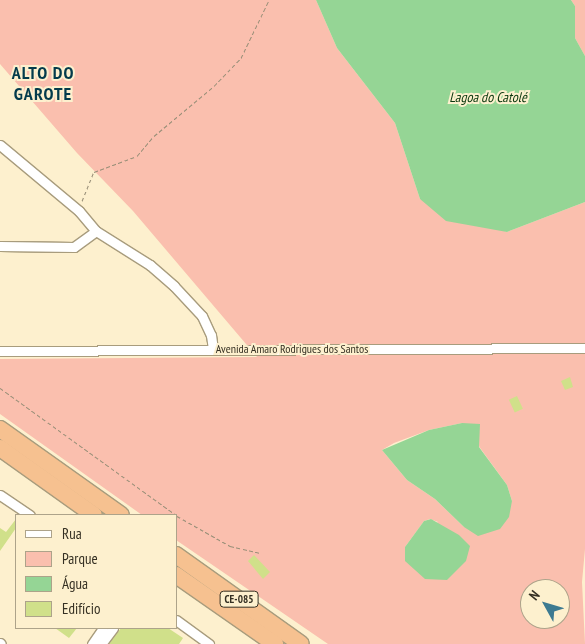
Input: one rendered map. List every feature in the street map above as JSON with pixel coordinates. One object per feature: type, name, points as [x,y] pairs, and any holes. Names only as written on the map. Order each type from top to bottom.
[{"type":"highway","points":[[0,429],[120,514]]},
{"type":"highway","points":[[0,448],[93,514]]},
{"type":"highway","name":"CE-085","points":[[178,556],[301,644]]},
{"type":"highway","name":"CE-085","points":[[178,578],[275,644]]},
{"type":"street","points":[[0,145],[80,211],[96,231],[150,265],[186,297],[209,328],[213,349]]},
{"type":"street","points":[[0,246],[74,247],[96,231]]},
{"type":"street","name":"Avenida Amaro Rodrigues dos Santos","points":[[0,351],[585,348]]},
{"type":"street","points":[[0,495],[28,514]]},
{"type":"street","points":[[178,621],[209,644]]},
{"type":"street","points":[[92,644],[102,629]]},
{"type":"street","points":[[101,644],[112,629]]},
{"type":"path","points":[[80,211],[84,188],[94,172],[137,156],[154,136],[214,86],[241,58],[269,0]]},
{"type":"path","points":[[0,388],[175,514]]},
{"type":"path","points":[[178,516],[230,546],[260,553]]},
{"type":"green space","points":[[0,0],[316,0],[337,48],[395,123],[420,199],[507,232],[585,202],[585,549],[582,582],[585,644],[328,644],[178,541],[178,514],[141,514],[0,414],[0,359],[257,357],[133,211],[77,153],[0,64]],"holes":[[[462,423],[507,485],[512,501],[464,527],[435,499],[407,480],[382,450],[394,443],[429,430]],[[430,519],[438,522],[405,547],[424,521]]]},
{"type":"green space","points":[[571,0],[585,0],[585,56],[575,38],[575,6]]},
{"type":"water","name":"Lagoa do Catolé","points":[[316,0],[571,0],[575,6],[575,38],[585,56],[585,202],[507,232],[446,221],[420,199],[395,123],[337,48]]},
{"type":"water","points":[[462,423],[480,424],[479,447],[507,485],[512,501],[509,517],[500,529],[478,536],[464,527],[435,499],[407,480],[382,450],[429,430]]},
{"type":"water","points":[[431,519],[459,535],[470,546],[466,561],[447,580],[425,579],[405,561],[405,547],[424,521]]},
{"type":"building","points":[[570,377],[573,387],[565,390],[561,381]]},
{"type":"building","points":[[517,396],[523,409],[515,412],[509,400]]},
{"type":"building","points":[[15,520],[15,529],[0,551],[0,528],[6,532]]},
{"type":"building","points":[[254,555],[270,572],[263,579],[248,561]]},
{"type":"building","points":[[56,629],[76,629],[69,638]]},
{"type":"building","points":[[120,629],[170,629],[183,638],[179,644],[109,644]]},
{"type":"district","name":"ALTO DO GAROTE","points":[[43,84]]}]
